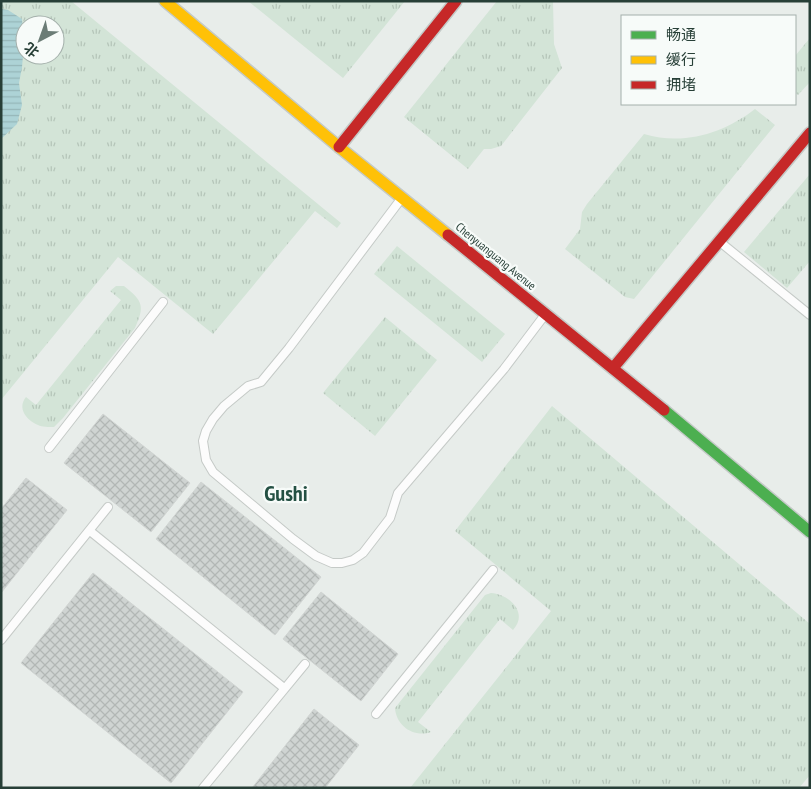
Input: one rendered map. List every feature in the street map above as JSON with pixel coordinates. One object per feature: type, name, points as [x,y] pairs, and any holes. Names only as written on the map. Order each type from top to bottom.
[{"type":"main road","name":"Chenyuanguang Avenue","points":[[164,1],[339,147],[546,314],[810,532]]},
{"type":"main road","points":[[339,147],[456,1]]},
{"type":"main road","points":[[612,368],[810,133]]},
{"type":"lane","points":[[402,198],[289,348],[261,382],[248,386],[241,391],[213,419],[203,440],[206,460],[213,472],[293,539],[316,556],[332,563],[353,560],[363,553],[390,518],[398,493],[504,369],[546,314]]},
{"type":"lane","points":[[719,242],[810,315]]},
{"type":"lane","points":[[49,448],[163,302]]},
{"type":"lane","points":[[1,640],[108,507]]},
{"type":"lane","points":[[90,531],[284,688]]},
{"type":"lane","points":[[376,714],[492,570]]},
{"type":"lane","points":[[203,788],[305,664]]},
{"type":"green space","points":[[1,1],[71,1],[341,223],[337,228],[315,211],[213,334],[118,257],[1,400]]},
{"type":"green space","points":[[248,1],[405,1],[343,78]]},
{"type":"green space","points":[[497,1],[553,1],[554,44],[562,68],[501,146],[484,149],[468,169],[404,117]]},
{"type":"green space","points":[[810,38],[810,82],[798,95],[796,94],[796,55]]},
{"type":"green space","points":[[755,109],[775,125],[634,299],[625,297],[565,249],[580,229],[582,212],[587,204],[644,134],[674,139],[703,135],[730,125]]},
{"type":"green space","points":[[810,174],[810,261],[787,288],[744,252]]},
{"type":"green space","points":[[397,246],[505,334],[482,362],[374,274]]},
{"type":"green space","points":[[116,286],[124,286],[135,296],[140,304],[140,314],[135,328],[54,427],[41,426],[34,423],[24,413],[23,401],[26,397],[36,405],[121,300],[110,291]]},
{"type":"green space","points":[[385,317],[437,360],[375,436],[323,393]]},
{"type":"green space","points":[[552,406],[810,624],[810,775],[799,788],[410,788],[551,611],[455,531]]},
{"type":"green space","points":[[491,593],[504,597],[515,606],[519,617],[517,624],[513,630],[500,619],[418,722],[431,732],[412,732],[402,725],[395,708],[485,595]]},
{"type":"water","points":[[1,9],[8,10],[16,15],[15,65],[22,65],[19,83],[22,105],[17,124],[1,139]]},
{"type":"building","points":[[103,414],[190,483],[151,532],[64,463]]},
{"type":"building","points":[[26,478],[67,510],[1,593],[1,509]]},
{"type":"building","points":[[201,482],[321,577],[275,635],[156,539]]},
{"type":"building","points":[[93,573],[243,692],[171,783],[21,663]]},
{"type":"building","points":[[321,592],[398,654],[361,701],[283,639]]},
{"type":"building","points":[[314,709],[359,745],[325,788],[252,788]]},
{"type":"traffic: fast","points":[[664,410],[810,532]]},
{"type":"traffic: slow","points":[[165,1],[339,147],[448,235]]},
{"type":"traffic: jam","points":[[339,147],[456,1]]},
{"type":"traffic: jam","points":[[613,368],[810,133]]},
{"type":"traffic: jam","points":[[448,235],[664,410]]},
{"type":"district","name":"Gushi","points":[[286,493]]}]
